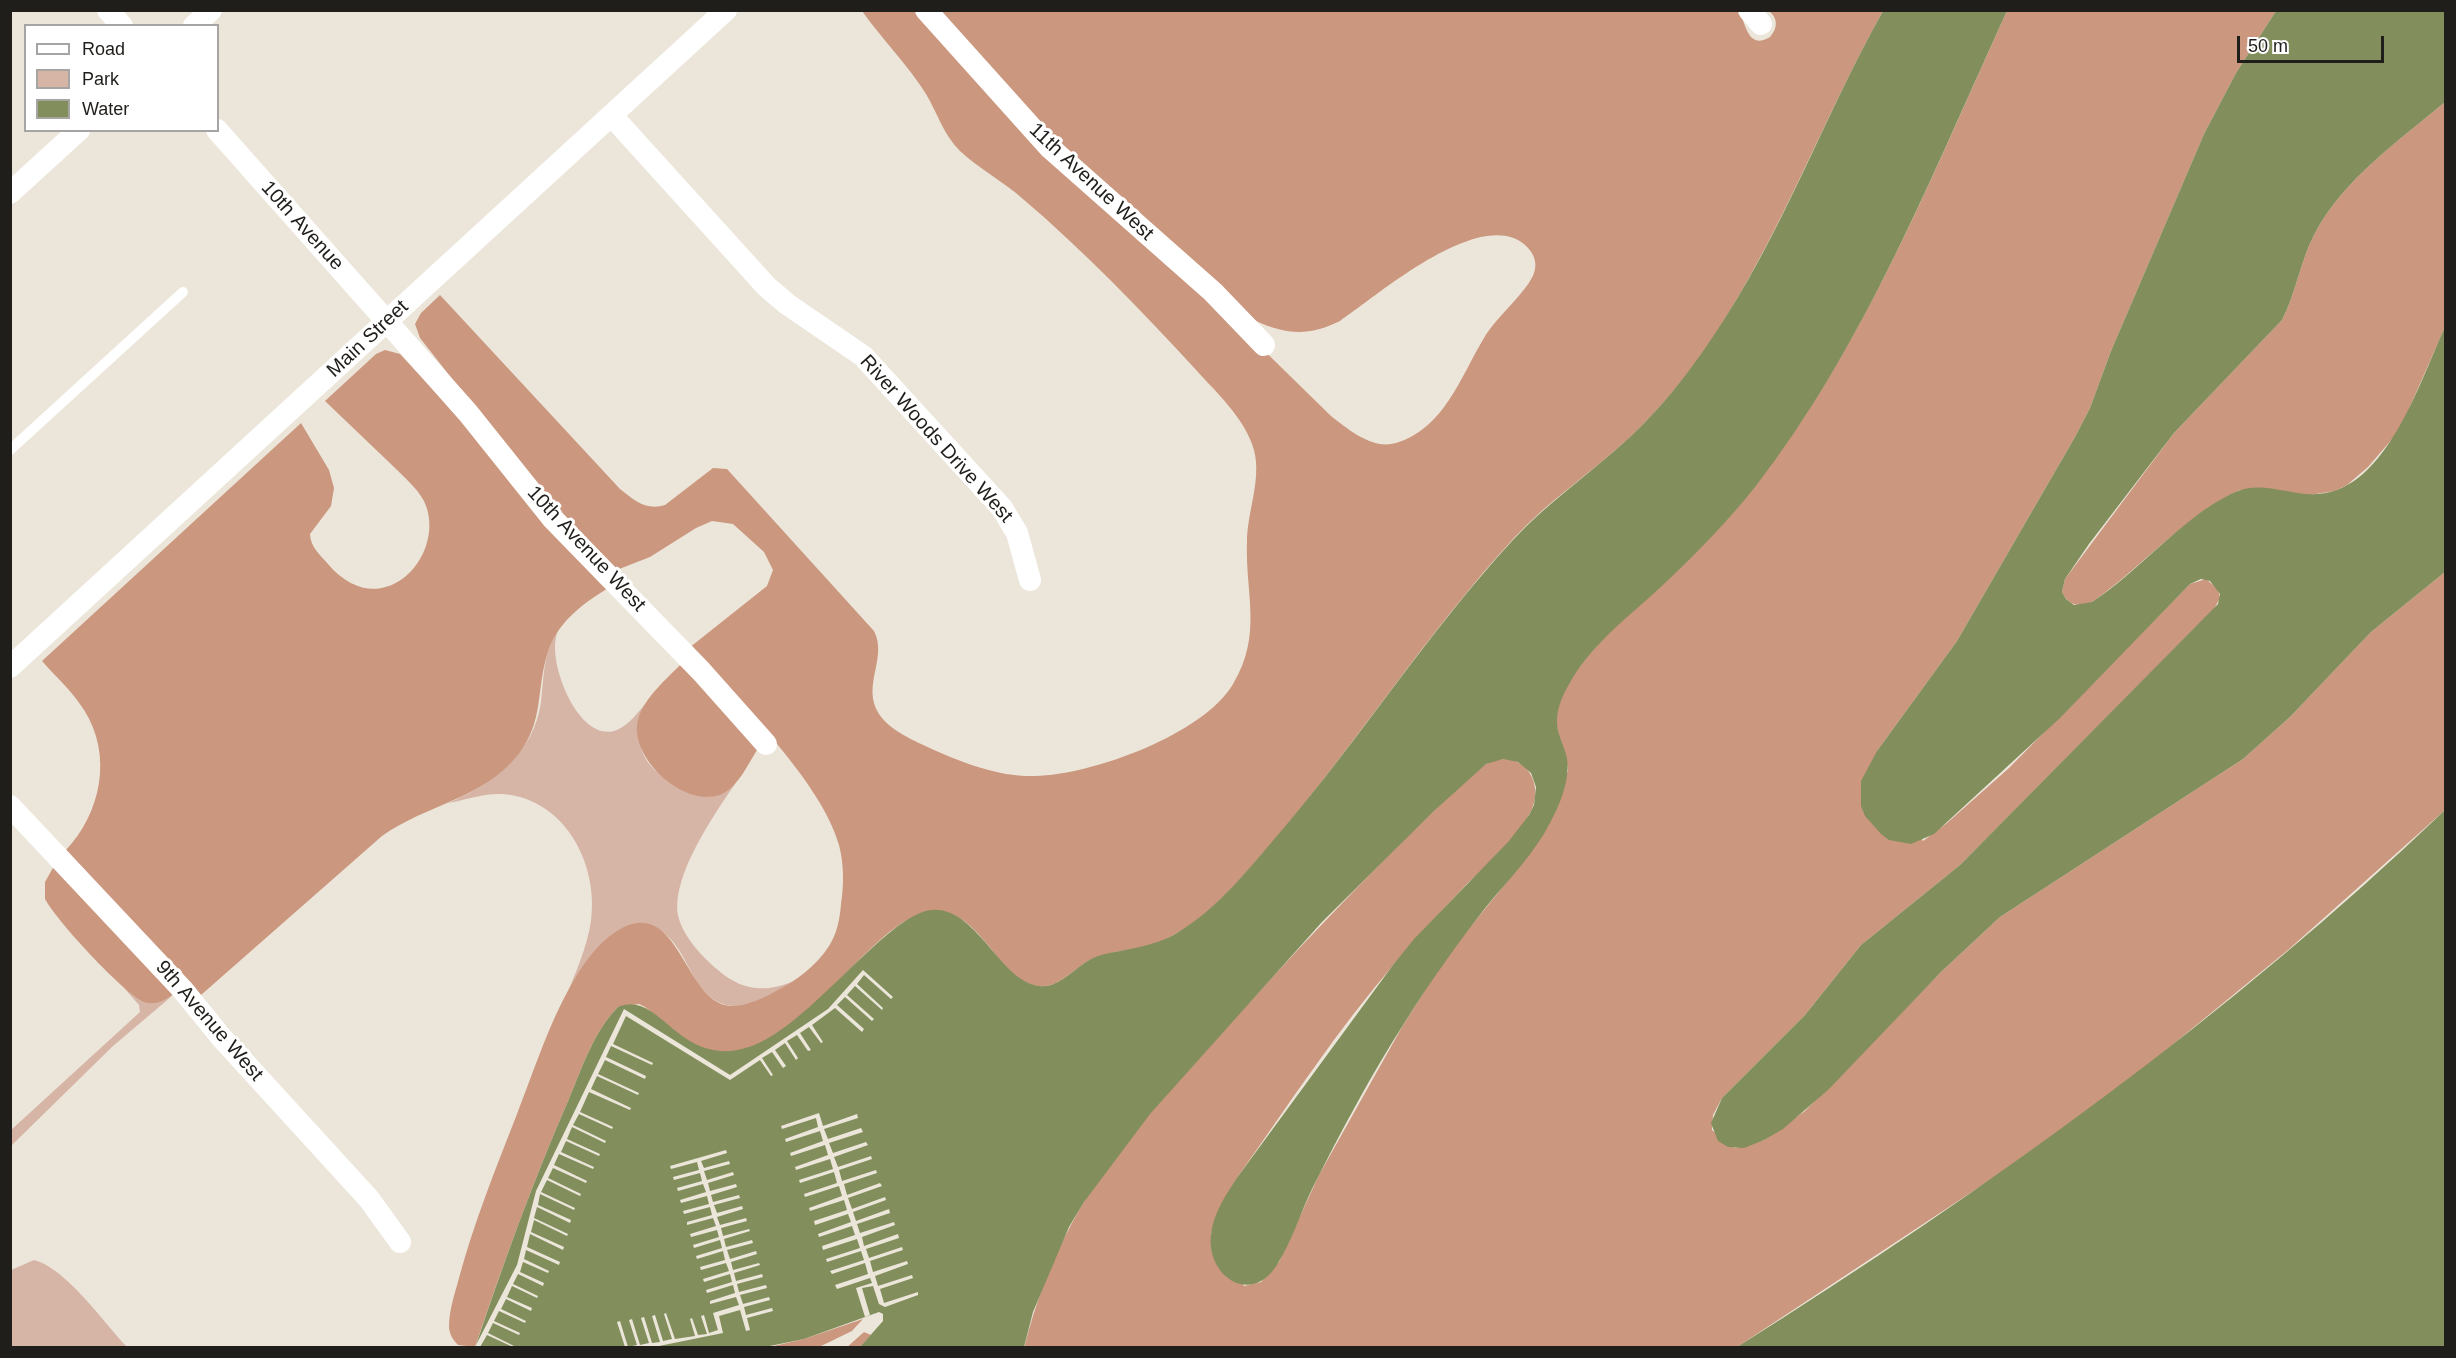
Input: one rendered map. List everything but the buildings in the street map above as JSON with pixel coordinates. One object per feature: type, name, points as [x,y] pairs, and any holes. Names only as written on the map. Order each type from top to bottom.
[{"type":"street","points":[[108,10],[120,24]]},
{"type":"street","points":[[196,24],[211,10]]},
{"type":"street","name":"Main Street","points":[[10,668],[726,10]]},
{"type":"street","name":"11th Avenue West","points":[[926,10],[1049,147],[1214,292],[1264,345]]},
{"type":"street","name":"River Woods Drive West","points":[[612,116],[767,287],[787,304],[863,356],[994,499],[1015,528],[1030,580]]},
{"type":"street","points":[[10,193],[77,132]]},
{"type":"street","name":"10th Avenue","points":[[219,132],[388,321]]},
{"type":"street","name":"10th Avenue West","points":[[388,321],[486,434],[552,518],[701,671],[766,744]]},
{"type":"street","name":"9th Avenue West","points":[[10,806],[182,989],[221,1037],[369,1199],[400,1242]]},
{"type":"lane","points":[[10,450],[183,292]]},
{"type":"green space","points":[[558,631],[555,643],[560,677],[567,695],[588,723],[600,731],[619,729],[634,717],[651,697],[641,718],[639,740],[647,761],[655,770],[670,780],[707,797],[727,790],[741,776],[714,815],[691,857],[678,897],[680,923],[699,952],[718,970],[736,982],[754,988],[764,988],[794,981],[752,1003],[726,1005],[716,1001],[701,987],[674,943],[658,928],[641,924],[625,927],[610,937],[583,967],[565,999],[584,951],[591,921],[592,900],[589,878],[583,857],[573,838],[560,821],[544,808],[524,798],[495,794],[448,803],[495,777],[520,752],[530,737],[541,702],[549,647]]},
{"type":"green space","points":[[118,981],[130,992],[149,1002],[157,1002],[172,996],[113,1046],[11,1146],[11,1130],[140,1012],[139,1005]]},
{"type":"green space","points":[[34,1260],[46,1265],[71,1285],[127,1347],[11,1347],[11,1270]]},
{"type":"shaded area","points":[[1739,10],[1749,34],[1757,40],[1770,37],[1774,30],[1776,23],[1769,11],[1883,11],[1762,255],[1716,333],[1696,361],[1676,388],[1629,438],[1526,525],[1481,575],[1336,764],[1238,882],[1210,909],[1179,932],[1154,944],[1109,953],[1092,959],[1052,985],[1044,986],[1036,986],[1021,980],[1007,968],[981,937],[951,914],[933,911],[911,918],[888,933],[788,1027],[761,1044],[733,1052],[696,1046],[639,1004],[618,1007],[595,1038],[584,1063],[531,1192],[475,1347],[458,1345],[450,1331],[450,1314],[478,1216],[551,1025],[581,968],[591,955],[608,937],[622,928],[641,923],[657,927],[670,939],[702,988],[715,1000],[730,1006],[748,1004],[806,972],[824,953],[838,926],[843,874],[839,845],[830,820],[815,794],[752,715],[689,648],[767,586],[773,570],[764,552],[733,524],[712,521],[696,528],[650,557],[614,571],[552,506],[420,338],[415,324],[421,313],[440,295],[620,489],[641,503],[652,507],[665,505],[713,468],[727,469],[874,631],[878,651],[873,683],[874,704],[879,714],[890,726],[911,739],[946,755],[996,772],[1035,776],[1086,768],[1115,760],[1173,735],[1219,702],[1233,684],[1248,648],[1250,631],[1247,542],[1256,480],[1252,444],[1242,424],[1228,405],[1112,282],[1023,199],[960,151],[945,131],[919,83],[862,11],[917,11],[1331,416],[1369,441],[1387,444],[1413,436],[1439,414],[1449,400],[1489,330],[1531,280],[1535,261],[1525,245],[1506,236],[1482,237],[1456,245],[1429,259],[1340,321],[1329,326],[1298,332],[1267,326],[1256,321],[1076,165],[936,11]]},
{"type":"shaded area","points":[[2007,11],[2276,11],[2236,73],[2204,134],[2111,351],[2090,408],[2075,437],[1957,641],[1877,751],[1923,841],[1947,823],[2009,768],[2190,584],[2206,579],[2218,589],[2220,598],[2214,609],[1960,865],[1861,945],[1805,1015],[1722,1098],[1713,1115],[1712,1130],[1735,1148],[1764,1140],[1805,1111],[1942,971],[2000,917],[2243,759],[2290,717],[2371,632],[2445,572],[2445,810],[2288,950],[2133,1077],[2002,1172],[1737,1347],[1024,1348],[1044,1285],[1071,1225],[1108,1165],[1152,1109],[1327,919],[1464,782],[1491,761],[1507,759],[1516,762],[1524,766],[1534,782],[1534,801],[1525,822],[1493,860],[1439,914],[1374,988],[1295,1094],[1239,1175],[1220,1207],[1211,1234],[1244,1286],[1261,1282],[1279,1262],[1319,1175],[1402,1027],[1446,957],[1523,862],[1568,771],[1557,721],[1557,714],[1565,691],[1580,666],[1601,641],[1719,528],[1766,471],[1809,410],[1847,347],[1882,281]]},
{"type":"shaded area","points":[[2445,102],[2445,327],[2404,420],[2393,438],[2368,467],[2347,485],[2335,491],[2309,495],[2240,490],[2182,527],[2092,602],[2078,605],[2067,600],[2062,592],[2065,579],[2174,433],[2282,320],[2309,245],[2340,196],[2373,162]]},
{"type":"shaded area","points":[[385,350],[400,354],[492,453],[610,587],[571,615],[557,633],[547,655],[532,730],[518,755],[504,770],[471,792],[417,816],[382,836],[201,995],[66,850],[88,819],[95,801],[99,783],[98,746],[93,727],[80,703],[42,661],[301,423],[329,470],[334,488],[331,506],[310,534],[316,550],[349,582],[369,589],[389,586],[406,576],[419,561],[427,542],[429,522],[424,501],[406,479],[325,401],[376,354]]},
{"type":"shaded area","points":[[683,662],[759,747],[739,780],[722,794],[707,797],[692,794],[662,777],[650,764],[637,734],[638,720],[645,703]]},
{"type":"shaded area","points":[[54,866],[174,994],[156,1003],[144,1002],[121,985],[91,955],[62,923],[45,899],[45,882]]},
{"type":"shaded area","points":[[863,1319],[852,1331],[819,1347],[765,1348],[804,1339]]},
{"type":"shaded area","points":[[864,1332],[871,1335],[860,1347],[846,1348]]},
{"type":"water","points":[[1883,11],[2007,11],[1924,196],[1864,317],[1795,432],[1755,487],[1723,525],[1676,573],[1603,640],[1572,679],[1562,699],[1557,719],[1557,727],[1567,758],[1566,782],[1545,833],[1454,949],[1392,1042],[1356,1104],[1312,1189],[1282,1256],[1266,1277],[1255,1284],[1243,1285],[1232,1281],[1215,1262],[1211,1249],[1211,1235],[1221,1204],[1239,1175],[1393,965],[1414,939],[1509,841],[1529,815],[1534,805],[1536,787],[1531,773],[1518,762],[1503,759],[1486,764],[1434,811],[1322,922],[1150,1114],[1084,1202],[1069,1227],[1033,1312],[1024,1347],[860,1347],[883,1321],[883,1314],[879,1312],[804,1339],[765,1347],[475,1348],[531,1192],[584,1063],[595,1038],[618,1007],[633,1004],[647,1009],[688,1040],[705,1048],[725,1051],[749,1047],[772,1036],[797,1018],[893,930],[914,916],[932,910],[949,913],[965,922],[1020,978],[1035,985],[1051,985],[1098,956],[1168,938],[1192,923],[1221,899],[1282,830],[1452,611],[1512,541],[1540,513],[1641,426],[1693,365],[1737,299],[1760,258]]},
{"type":"water","points":[[2276,11],[2445,11],[2445,102],[2373,162],[2340,196],[2314,235],[2282,320],[2174,433],[2089,544],[2065,579],[2062,592],[2066,599],[2074,605],[2092,602],[2196,516],[2233,493],[2244,489],[2265,488],[2318,494],[2342,488],[2364,473],[2382,453],[2398,428],[2445,327],[2445,572],[2371,632],[2290,717],[2243,759],[2000,917],[1942,971],[1829,1089],[1783,1129],[1744,1148],[1728,1147],[1718,1141],[1711,1123],[1722,1098],[1805,1015],[1861,945],[1960,865],[2218,604],[2220,594],[2210,581],[2201,579],[2190,584],[2060,718],[1934,834],[1911,844],[1889,840],[1865,816],[1861,806],[1861,781],[1877,751],[1957,641],[2075,437],[2090,408],[2111,351],[2204,134],[2236,73]]},
{"type":"water","points":[[2445,810],[2445,1347],[1737,1347],[1831,1287],[2015,1162],[2193,1029],[2363,886]]},
{"type":"pier","points":[[863,970],[893,997],[891,999],[864,975],[857,984],[883,1008],[882,1010],[855,986],[847,995],[874,1019],[872,1021],[845,997],[837,1005],[864,1029],[862,1032],[835,1008],[812,1025],[823,1042],[821,1043],[809,1027],[800,1033],[811,1050],[808,1051],[797,1035],[787,1041],[798,1058],[796,1060],[785,1043],[775,1050],[786,1066],[783,1068],[772,1052],[762,1058],[773,1075],[771,1076],[760,1060],[730,1080],[626,1016],[613,1044],[653,1063],[652,1065],[611,1046],[606,1057],[646,1076],[645,1079],[605,1060],[598,1074],[639,1093],[638,1095],[597,1076],[591,1089],[631,1108],[630,1110],[589,1092],[580,1112],[613,1127],[612,1129],[579,1114],[573,1125],[606,1141],[605,1143],[572,1127],[567,1139],[600,1154],[599,1156],[566,1141],[561,1152],[594,1167],[593,1169],[559,1154],[554,1165],[587,1181],[586,1183],[553,1168],[548,1178],[581,1194],[580,1196],[547,1180],[541,1192],[575,1208],[574,1210],[540,1194],[538,1205],[571,1220],[570,1223],[537,1207],[534,1218],[568,1234],[567,1236],[534,1220],[531,1232],[564,1247],[563,1250],[530,1234],[527,1247],[560,1262],[559,1265],[526,1250],[524,1259],[549,1271],[548,1273],[523,1262],[520,1272],[544,1283],[543,1286],[518,1274],[513,1284],[538,1296],[537,1298],[512,1286],[507,1297],[532,1308],[531,1311],[506,1299],[501,1309],[526,1321],[525,1323],[499,1311],[494,1321],[520,1333],[519,1335],[493,1323],[488,1333],[514,1346],[487,1335],[480,1347],[475,1347],[517,1265],[536,1191],[624,1009],[730,1075],[828,1009]]},
{"type":"pier","points":[[819,1113],[823,1126],[857,1114],[858,1118],[824,1129],[828,1139],[861,1128],[863,1132],[829,1143],[833,1153],[866,1142],[868,1145],[834,1157],[838,1167],[871,1156],[872,1159],[839,1170],[842,1181],[876,1170],[877,1173],[844,1184],[847,1195],[880,1183],[882,1186],[848,1198],[852,1209],[885,1197],[886,1200],[853,1212],[856,1221],[889,1209],[890,1213],[857,1224],[860,1233],[894,1222],[895,1225],[862,1237],[864,1246],[898,1234],[899,1238],[866,1249],[869,1258],[902,1247],[903,1250],[870,1261],[873,1272],[907,1261],[908,1264],[875,1276],[878,1286],[912,1275],[913,1278],[880,1289],[884,1303],[918,1292],[918,1295],[885,1307],[879,1304],[873,1286],[862,1288],[870,1315],[865,1317],[856,1288],[872,1283],[870,1278],[837,1289],[835,1285],[868,1274],[865,1263],[832,1274],[830,1271],[864,1260],[861,1251],[827,1262],[826,1259],[860,1248],[857,1239],[823,1250],[822,1246],[855,1235],[852,1226],[819,1237],[818,1234],[851,1222],[848,1214],[815,1225],[814,1221],[847,1210],[844,1200],[810,1211],[809,1208],[842,1196],[839,1186],[805,1197],[804,1194],[837,1183],[834,1172],[800,1183],[799,1180],[833,1169],[830,1159],[796,1170],[795,1167],[828,1155],[825,1145],[791,1156],[790,1153],[823,1141],[820,1131],[786,1142],[785,1139],[818,1127],[816,1118],[782,1129],[781,1126]]},
{"type":"pier","points":[[726,1150],[727,1153],[701,1161],[704,1168],[729,1161],[730,1164],[704,1171],[707,1180],[733,1172],[734,1175],[708,1183],[710,1191],[736,1184],[737,1187],[711,1195],[713,1202],[739,1195],[740,1198],[714,1205],[717,1213],[742,1206],[743,1209],[717,1217],[720,1225],[746,1218],[747,1221],[721,1228],[723,1236],[749,1229],[750,1231],[724,1239],[726,1247],[752,1240],[753,1243],[727,1250],[730,1259],[756,1251],[757,1254],[731,1262],[733,1270],[759,1263],[760,1265],[734,1273],[736,1281],[762,1274],[763,1277],[737,1284],[739,1292],[766,1285],[767,1288],[740,1295],[743,1304],[769,1297],[770,1300],[744,1307],[746,1315],[772,1308],[773,1311],[747,1318],[750,1330],[746,1331],[740,1310],[719,1316],[723,1333],[654,1347],[628,1347],[637,1345],[629,1320],[632,1319],[640,1345],[649,1343],[641,1318],[644,1317],[652,1343],[660,1342],[652,1316],[655,1315],[663,1341],[672,1339],[664,1314],[666,1313],[675,1339],[695,1336],[690,1319],[692,1318],[698,1335],[707,1334],[701,1316],[704,1315],[709,1333],[718,1330],[713,1313],[739,1305],[736,1297],[710,1304],[710,1301],[735,1293],[733,1285],[707,1293],[706,1290],[732,1282],[730,1274],[704,1282],[703,1279],[729,1271],[726,1263],[701,1270],[700,1267],[725,1260],[723,1251],[697,1259],[696,1256],[722,1248],[720,1240],[694,1248],[693,1245],[719,1237],[717,1230],[691,1237],[690,1234],[716,1226],[713,1218],[687,1225],[687,1222],[712,1215],[710,1207],[684,1214],[683,1211],[709,1204],[707,1196],[681,1203],[680,1200],[706,1192],[703,1184],[678,1191],[677,1188],[702,1181],[700,1173],[674,1180],[673,1177],[699,1170],[697,1162],[671,1169],[670,1166]]},
{"type":"pier","points":[[620,1321],[628,1347],[625,1347],[617,1322]]}]
